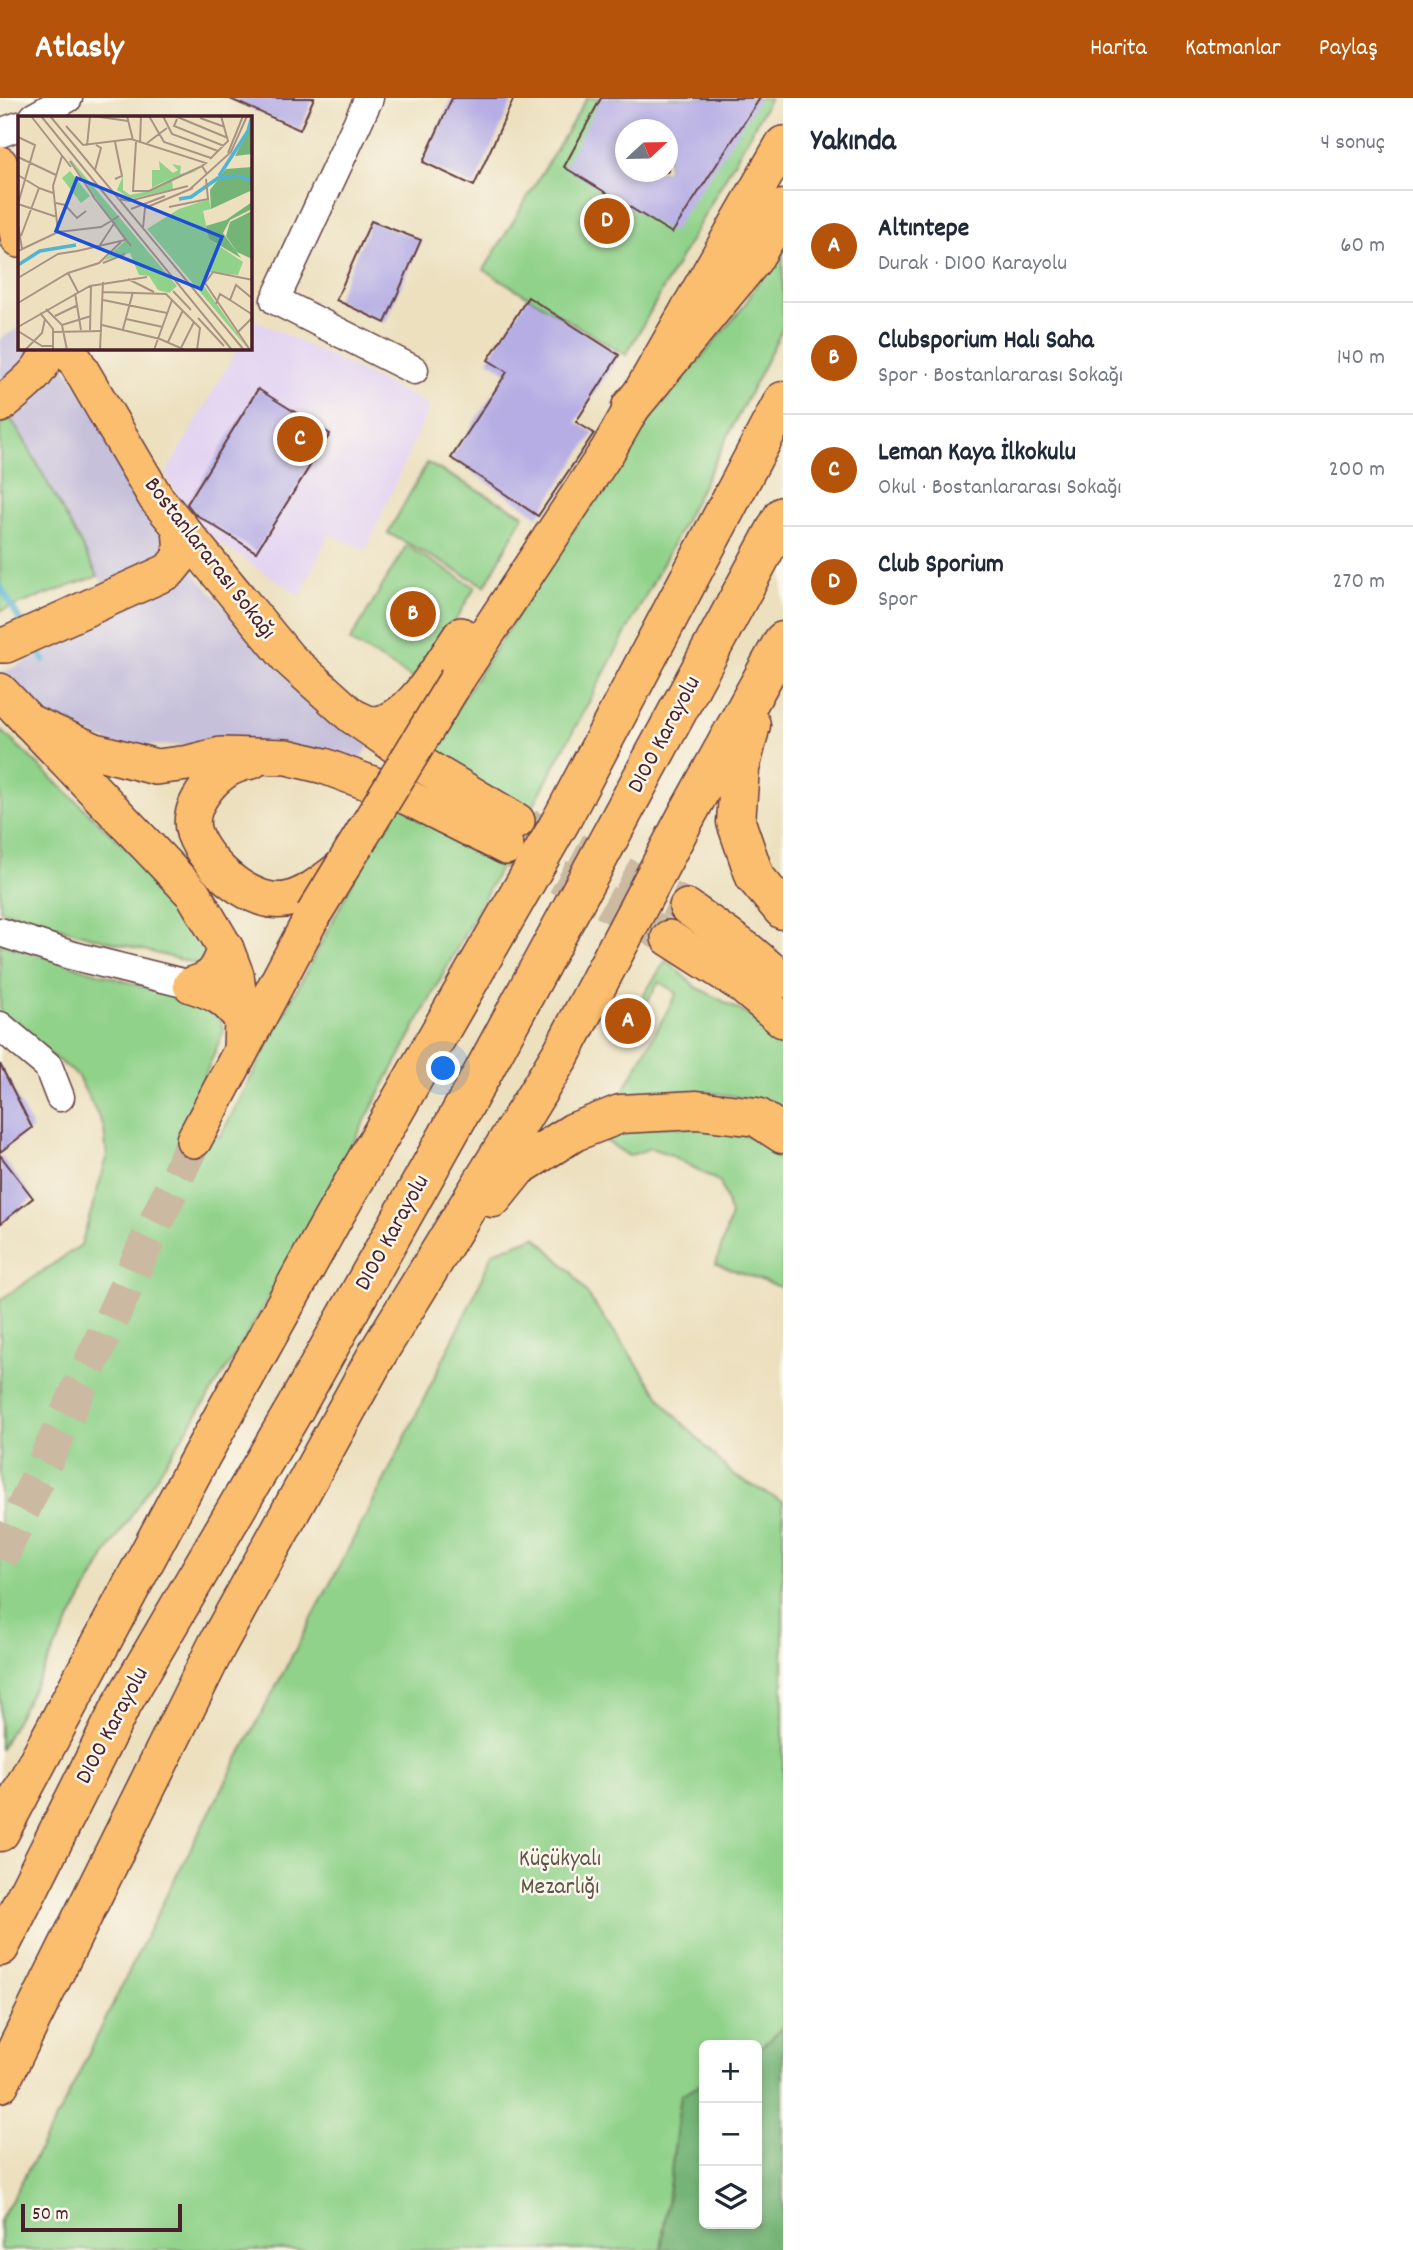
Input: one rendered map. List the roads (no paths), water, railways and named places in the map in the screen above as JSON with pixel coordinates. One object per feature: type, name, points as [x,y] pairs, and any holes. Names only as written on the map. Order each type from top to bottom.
[{"type":"highway","points":[[631,407],[753,259],[783,209]]},
{"type":"highway","name":"D100 Karayolu","points":[[0,1832],[58,1719],[247,1373],[562,819],[783,401]]},
{"type":"highway","name":"D100 Karayolu","points":[[0,1947],[121,1706],[294,1410],[482,1074],[783,516]]},
{"type":"highway","points":[[737,601],[783,533]]},
{"type":"highway","points":[[774,657],[740,769],[736,821],[755,877],[783,911]]},
{"type":"highway","points":[[0,2083],[217,1644],[379,1352],[561,1054],[774,657]]},
{"type":"highway","points":[[379,1352],[458,1241],[518,1167],[573,1132],[620,1114],[698,1110],[757,1117],[783,1134]]},
{"type":"highway","points":[[0,2039],[122,1837]]},
{"type":"main road","points":[[194,1140],[302,907],[341,868],[457,679],[608,450],[783,144]]},
{"type":"main road","points":[[0,164],[18,236]]},
{"type":"main road","name":"Bostanlararası Sokağı","points":[[69,350],[156,498],[288,658],[351,715],[426,767],[511,834],[324,766],[287,757]]},
{"type":"main road","points":[[0,405],[40,363],[94,392]]},
{"type":"main road","points":[[351,715],[373,725],[396,719],[416,699],[498,582],[571,507]]},
{"type":"main road","points":[[3,645],[169,571],[182,555],[180,527]]},
{"type":"main road","points":[[0,691],[194,895],[226,949],[236,975],[242,1034]]},
{"type":"main road","points":[[29,722],[94,751],[156,767],[221,755],[287,757]]},
{"type":"main road","points":[[287,757],[247,762],[227,768],[198,799],[193,819],[194,832],[219,870],[255,897],[302,907]]},
{"type":"main road","points":[[687,907],[749,951],[783,980]]},
{"type":"main road","points":[[669,938],[739,984],[783,1020]]},
{"type":"main road","points":[[191,985],[206,981],[216,973],[226,949]]},
{"type":"main road","points":[[191,985],[214,992],[230,1003],[242,1034]]},
{"type":"street","points":[[36,116],[68,98]]},
{"type":"street","points":[[369,98],[275,300],[414,370]]},
{"type":"street","points":[[0,133],[18,126]]},
{"type":"street","points":[[0,933],[70,955],[191,985]]},
{"type":"street","points":[[0,1026],[48,1066],[60,1097]]},
{"type":"waterway","points":[[0,586],[23,625]]},
{"type":"waterway","points":[[35,644],[44,660]]},
{"type":"tunnel","points":[[528,826],[687,907]]},
{"type":"tunnel","points":[[512,850],[669,938]]},
{"type":"tunnel","points":[[0,1559],[194,1140]]},
{"type":"place","name":"Club Sporium","points":[[607,221]]},
{"type":"place","name":"Leman Kaya İlkokulu","points":[[300,439]]},
{"type":"place","name":"Clubsporium Halı Saha","points":[[413,614]]},
{"type":"place","name":"Altıntepe","points":[[628,1021]]},
{"type":"park label","name":"Küçükyalı Mezarlığı","points":[[560,1874]]}]
